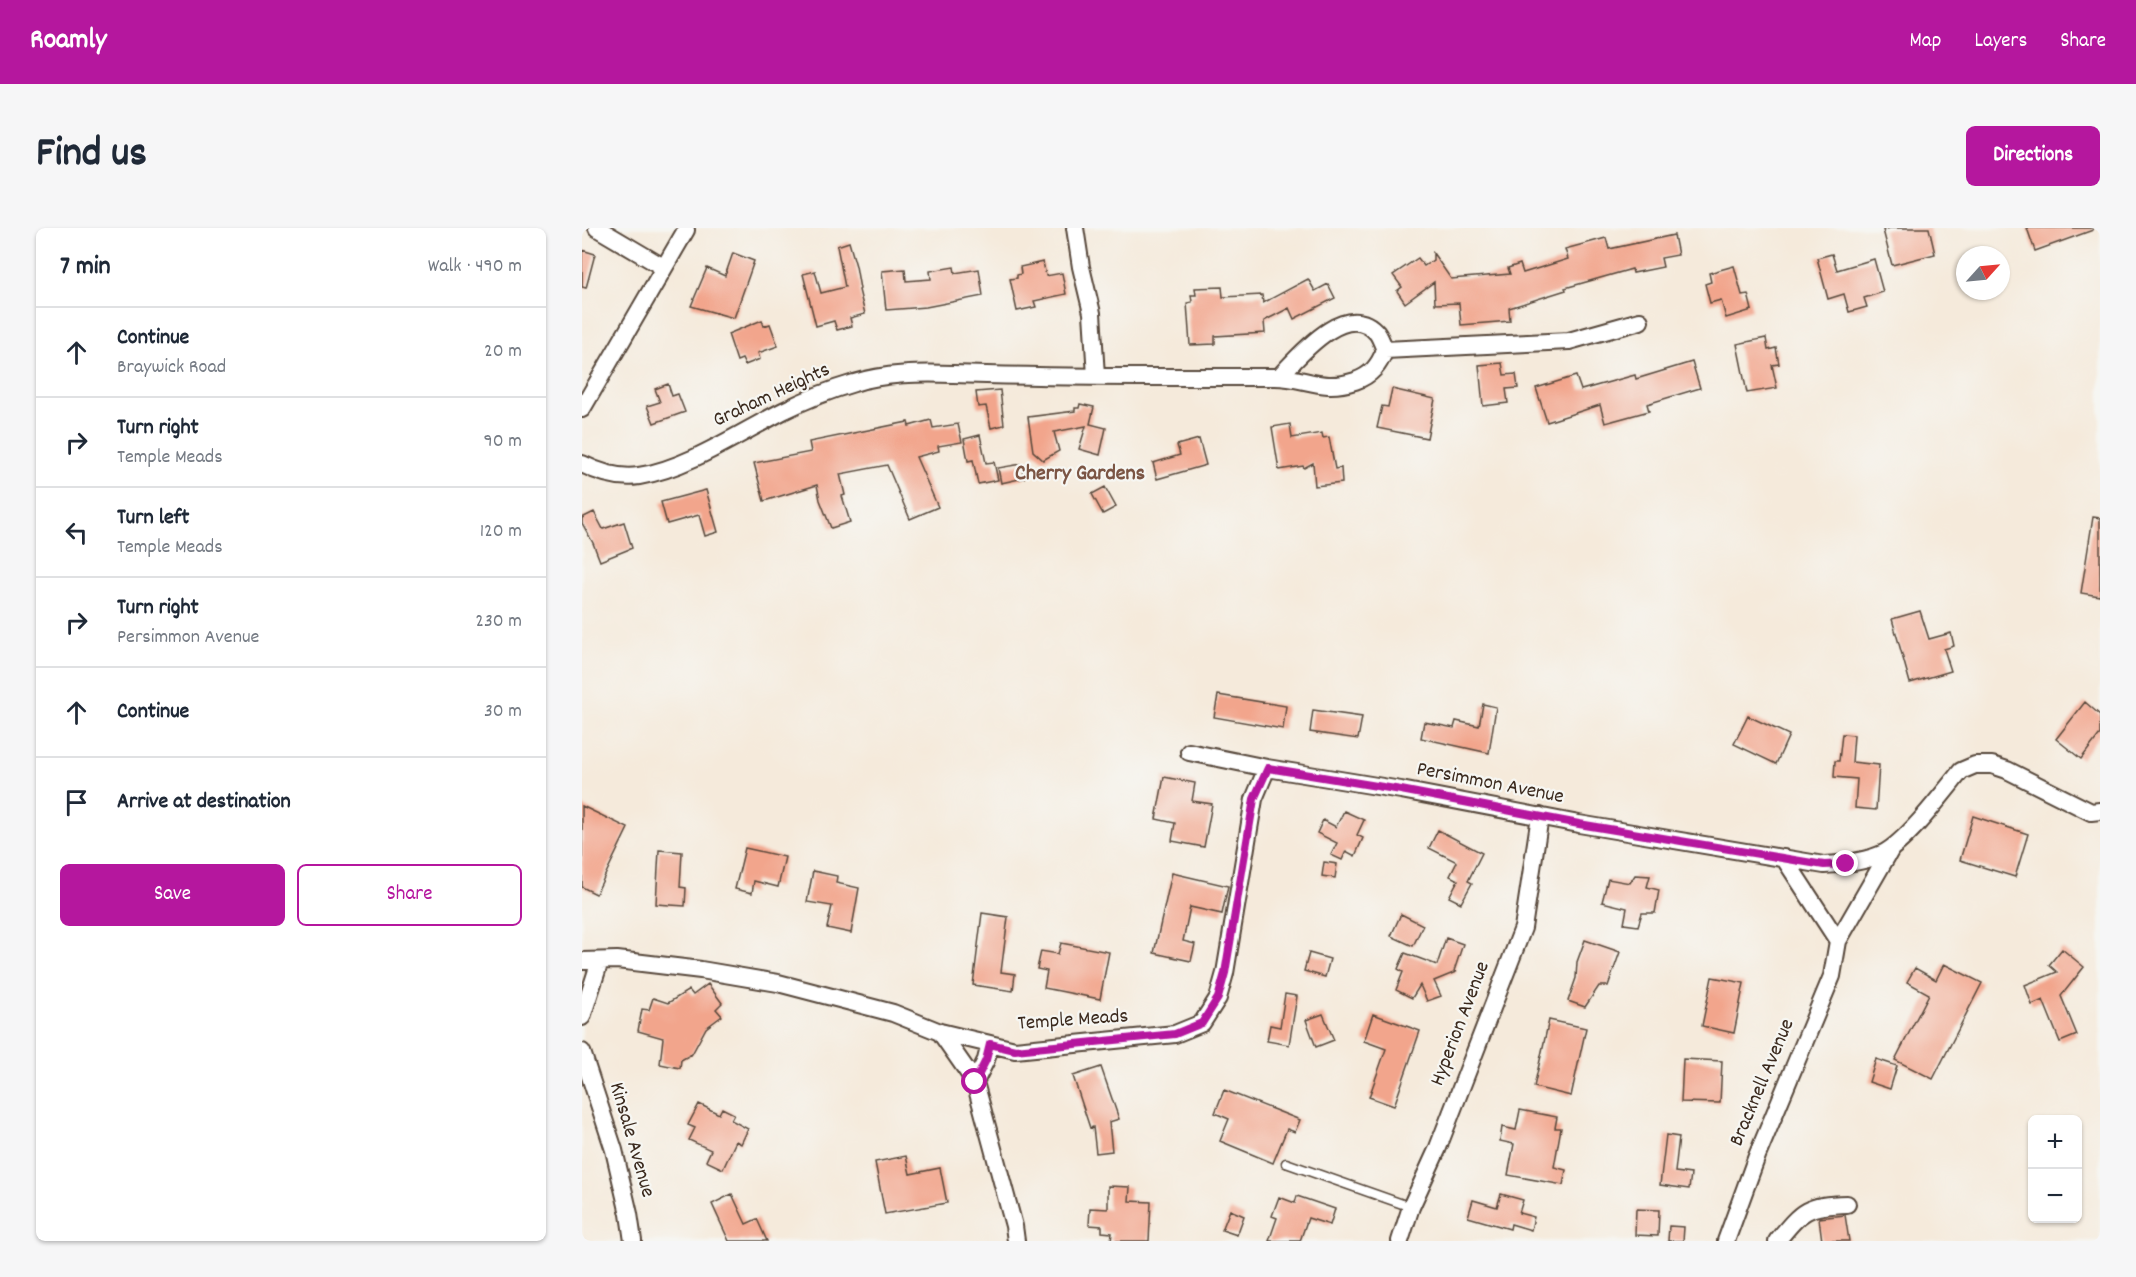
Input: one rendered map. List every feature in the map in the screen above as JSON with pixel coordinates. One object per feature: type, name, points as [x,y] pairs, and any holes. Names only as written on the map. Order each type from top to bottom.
[{"type":"street","points":[[597,228],[663,267]]},
{"type":"street","points":[[1075,228],[1092,313],[1096,376]]},
{"type":"street","points":[[582,410],[686,230]]},
{"type":"street","points":[[1279,377],[1316,338],[1350,322],[1365,324],[1377,333],[1385,350],[1569,341],[1640,321]]},
{"type":"street","name":"Graham Heights","points":[[582,464],[616,477],[637,477],[660,472],[719,446],[785,410],[856,382],[885,376],[944,374],[1129,378],[1279,377],[1322,386],[1355,381],[1368,375],[1378,366],[1385,350]]},
{"type":"street","name":"Persimmon Avenue","points":[[1189,752],[1579,824],[1824,865],[1846,864],[1869,859],[1891,849]]},
{"type":"street","points":[[1784,858],[1838,941],[1891,849],[1961,771],[1975,765],[1992,765],[2007,770],[2086,810],[2100,811]]},
{"type":"street","name":"Temple Meads","points":[[582,962],[617,960],[701,969],[778,984],[893,1013],[940,1032],[1015,1050],[1175,1034],[1202,1023],[1218,998],[1225,973],[1254,799],[1268,768]]},
{"type":"street","name":"Hyperion Avenue","points":[[1400,1241],[1411,1207],[1437,1150],[1523,928],[1540,816]]},
{"type":"street","name":"Bracknell Avenue","points":[[1726,1241],[1757,1156],[1832,976],[1838,941]]},
{"type":"street","points":[[582,1017],[600,961]]},
{"type":"street","points":[[940,1032],[975,1082],[1014,1226],[1016,1241]]},
{"type":"street","points":[[975,1082],[986,1060],[990,1044]]},
{"type":"street","name":"Kinsale Avenue","points":[[582,1052],[614,1150],[633,1241]]},
{"type":"street","points":[[1777,1241],[1808,1209],[1847,1204]]},
{"type":"lane","points":[[1286,1163],[1411,1207]]},
{"type":"building","points":[[1929,228],[1935,254],[1892,265],[1883,230]]},
{"type":"building","points":[[2027,228],[2093,228],[2093,230],[2035,251]]},
{"type":"building","points":[[1674,235],[1678,255],[1661,258],[1663,267],[1633,273],[1632,269],[1565,288],[1566,290],[1509,308],[1510,321],[1461,325],[1459,303],[1435,304],[1434,282],[1405,303],[1397,291],[1402,287],[1393,275],[1418,258],[1424,266],[1433,260],[1433,253],[1451,279],[1510,274],[1508,268],[1520,264],[1523,273],[1568,259],[1565,249],[1606,238],[1609,249]]},
{"type":"building","points":[[849,242],[865,314],[850,318],[852,326],[837,330],[834,321],[816,326],[803,274],[815,271],[821,293],[845,287],[837,246]]},
{"type":"building","points":[[582,250],[595,254],[586,288],[582,287]]},
{"type":"building","points":[[733,253],[754,261],[734,318],[691,306],[707,268],[725,276]]},
{"type":"building","points":[[1832,254],[1837,270],[1874,259],[1883,292],[1864,298],[1867,307],[1849,312],[1844,294],[1828,299],[1817,258]]},
{"type":"building","points":[[1043,262],[1046,276],[1062,273],[1066,294],[1034,301],[1036,307],[1017,311],[1010,279],[1017,278],[1017,275],[1021,274],[1020,267]]},
{"type":"building","points":[[1734,266],[1742,295],[1748,294],[1752,310],[1726,318],[1721,300],[1710,303],[1705,284],[1711,282],[1709,273]]},
{"type":"building","points":[[954,267],[955,273],[979,269],[983,296],[926,307],[886,310],[882,271],[905,269],[906,281],[931,279],[930,271]]},
{"type":"building","points":[[1308,279],[1315,291],[1328,284],[1335,298],[1294,319],[1289,308],[1264,321],[1265,333],[1215,336],[1215,344],[1190,345],[1187,303],[1192,302],[1191,295],[1196,295],[1195,288],[1222,287],[1223,297],[1262,295],[1263,303]]},
{"type":"building","points":[[762,320],[764,326],[770,324],[778,346],[758,353],[760,359],[745,365],[742,359],[737,361],[728,334]]},
{"type":"building","points":[[1766,338],[1768,350],[1776,348],[1779,364],[1772,365],[1777,388],[1747,393],[1737,344]]},
{"type":"building","points":[[1692,362],[1700,388],[1647,404],[1649,411],[1605,423],[1600,405],[1547,422],[1536,388],[1576,376],[1581,390],[1635,375],[1636,379]]},
{"type":"building","points":[[1502,363],[1504,375],[1516,374],[1518,388],[1506,389],[1508,403],[1483,406],[1479,365]]},
{"type":"building","points":[[668,384],[672,396],[678,394],[685,412],[654,423],[647,406],[660,402],[655,389]]},
{"type":"building","points":[[1392,389],[1435,399],[1427,438],[1377,428],[1382,406],[1388,407]]},
{"type":"building","points":[[1000,390],[1004,425],[991,428],[986,406],[978,407],[976,392]]},
{"type":"building","points":[[1080,404],[1094,407],[1090,424],[1106,428],[1100,455],[1079,449],[1086,426],[1054,432],[1059,451],[1043,460],[1033,451],[1028,417],[1075,411]]},
{"type":"building","points":[[931,420],[933,428],[958,424],[962,442],[938,446],[939,451],[916,457],[938,507],[910,519],[887,465],[840,474],[845,495],[842,496],[850,522],[831,528],[817,485],[764,501],[754,463],[811,452],[809,442],[908,422],[909,426]]},
{"type":"building","points":[[1290,424],[1292,438],[1322,433],[1323,438],[1329,437],[1335,469],[1341,468],[1342,483],[1315,486],[1313,463],[1304,468],[1303,466],[1279,470],[1272,427]]},
{"type":"building","points":[[980,435],[986,463],[994,462],[998,480],[978,484],[973,460],[968,461],[964,439]]},
{"type":"building","points":[[1199,439],[1206,465],[1157,479],[1153,463],[1180,455],[1177,445]]},
{"type":"building","points":[[1021,464],[1024,478],[1001,483],[998,468]]},
{"type":"building","points":[[1105,487],[1116,507],[1103,514],[1092,494]]},
{"type":"building","points":[[706,490],[718,532],[705,536],[699,515],[667,524],[661,502]]},
{"type":"building","points":[[594,512],[603,529],[624,522],[632,548],[600,561],[582,523],[582,518]]},
{"type":"building","points":[[2093,517],[2100,518],[2100,596],[2081,593]]},
{"type":"building","points":[[1920,611],[1929,639],[1951,633],[1954,646],[1944,649],[1951,671],[1910,683],[1892,619]]},
{"type":"building","points":[[1218,695],[1286,706],[1283,729],[1214,717]]},
{"type":"building","points":[[2085,702],[2100,715],[2100,734],[2081,759],[2056,739]]},
{"type":"building","points":[[1483,704],[1496,707],[1489,753],[1421,738],[1424,722],[1454,728],[1456,721],[1479,726]]},
{"type":"building","points":[[1313,710],[1362,717],[1358,739],[1310,732]]},
{"type":"building","points":[[1748,716],[1789,735],[1776,764],[1734,744]]},
{"type":"building","points":[[1842,734],[1854,735],[1852,762],[1879,765],[1876,810],[1855,808],[1857,779],[1834,777],[1835,761],[1839,761]]},
{"type":"building","points":[[1164,777],[1195,783],[1192,801],[1212,804],[1204,847],[1172,841],[1175,823],[1156,819]]},
{"type":"building","points":[[582,806],[628,828],[596,894],[582,887]]},
{"type":"building","points":[[1344,811],[1364,820],[1357,835],[1363,838],[1355,856],[1346,851],[1342,860],[1331,855],[1337,843],[1317,833],[1323,820],[1336,827]]},
{"type":"building","points":[[1973,816],[2028,834],[2015,877],[1960,860]]},
{"type":"building","points":[[1438,830],[1482,853],[1468,881],[1472,883],[1461,903],[1449,897],[1458,880],[1450,876],[1457,862],[1429,848]]},
{"type":"building","points":[[745,848],[785,857],[778,887],[754,881],[752,893],[735,889]]},
{"type":"building","points":[[659,850],[682,852],[680,887],[686,888],[685,906],[656,904]]},
{"type":"building","points":[[1324,862],[1337,864],[1335,878],[1322,876]]},
{"type":"building","points":[[813,871],[837,876],[836,883],[859,888],[851,933],[827,928],[832,906],[807,902]]},
{"type":"building","points":[[1172,873],[1228,886],[1222,914],[1190,907],[1183,941],[1195,944],[1191,961],[1154,953]]},
{"type":"building","points":[[1635,875],[1650,876],[1647,887],[1659,890],[1655,913],[1642,913],[1638,926],[1624,924],[1627,908],[1602,902],[1608,879],[1630,883]]},
{"type":"building","points":[[982,913],[1008,917],[1001,972],[1015,974],[1013,991],[973,985]]},
{"type":"building","points":[[1401,914],[1423,925],[1413,946],[1391,936]]},
{"type":"building","points":[[1446,938],[1463,944],[1454,971],[1456,972],[1434,981],[1441,996],[1427,1001],[1420,985],[1412,998],[1396,990],[1403,972],[1398,969],[1405,953],[1437,965]]},
{"type":"building","points":[[1585,940],[1620,952],[1608,986],[1599,986],[1585,1007],[1568,1001],[1576,978],[1577,962]]},
{"type":"building","points":[[1061,943],[1109,952],[1100,999],[1044,988],[1047,971],[1037,969],[1041,951],[1058,954]]},
{"type":"building","points":[[2062,949],[2084,967],[2061,996],[2077,1035],[2060,1042],[2043,1000],[2032,1005],[2025,985],[2057,972],[2049,965]]},
{"type":"building","points":[[1309,953],[1330,959],[1325,977],[1304,971]]},
{"type":"building","points":[[1944,964],[1982,983],[1933,1079],[1895,1060],[1929,994],[1907,982],[1915,968],[1936,980]]},
{"type":"building","points":[[1712,977],[1744,983],[1734,1033],[1702,1026]]},
{"type":"building","points":[[708,984],[722,1003],[716,1009],[722,1016],[706,1028],[692,1054],[681,1060],[680,1068],[660,1064],[663,1038],[638,1031],[642,1009],[649,1010],[653,998],[668,1003],[689,990],[693,995]]},
{"type":"building","points":[[1285,994],[1297,996],[1289,1045],[1267,1041],[1270,1025],[1280,1027]]},
{"type":"building","points":[[1323,1014],[1334,1040],[1316,1047],[1306,1020]]},
{"type":"building","points":[[1373,1014],[1420,1031],[1394,1106],[1369,1097],[1386,1049],[1364,1041]]},
{"type":"building","points":[[1549,1020],[1586,1028],[1571,1096],[1534,1087]]},
{"type":"building","points":[[1683,1059],[1722,1061],[1720,1103],[1681,1102]]},
{"type":"building","points":[[1876,1059],[1897,1066],[1890,1089],[1869,1082]]},
{"type":"building","points":[[1101,1067],[1119,1119],[1109,1122],[1112,1151],[1096,1153],[1093,1127],[1090,1128],[1073,1076]]},
{"type":"building","points":[[1224,1090],[1300,1120],[1295,1132],[1287,1129],[1273,1163],[1220,1141],[1229,1119],[1215,1113]]},
{"type":"building","points":[[699,1104],[719,1114],[722,1108],[734,1114],[731,1120],[748,1129],[741,1144],[736,1141],[723,1169],[706,1161],[711,1150],[689,1140],[695,1128],[688,1125]]},
{"type":"building","points":[[1520,1110],[1557,1117],[1555,1128],[1561,1128],[1554,1167],[1566,1170],[1563,1185],[1508,1175],[1514,1144],[1500,1141],[1502,1127],[1516,1130]]},
{"type":"building","points":[[1666,1135],[1679,1137],[1675,1172],[1691,1174],[1689,1189],[1660,1185]]},
{"type":"building","points":[[906,1156],[910,1174],[940,1168],[947,1203],[885,1214],[875,1162]]},
{"type":"building","points":[[1108,1186],[1130,1187],[1129,1201],[1151,1202],[1149,1241],[1111,1241],[1112,1233],[1102,1232],[1102,1226],[1089,1225],[1090,1208],[1108,1209]]},
{"type":"building","points":[[732,1194],[746,1224],[757,1219],[767,1241],[729,1241],[712,1204]]},
{"type":"building","points":[[1501,1194],[1523,1200],[1519,1213],[1534,1217],[1531,1230],[1511,1224],[1510,1229],[1468,1217],[1473,1200],[1497,1207]]},
{"type":"building","points":[[1297,1196],[1335,1209],[1330,1225],[1308,1218],[1300,1241],[1269,1241],[1277,1218],[1272,1216],[1279,1197],[1295,1203]]},
{"type":"building","points":[[1636,1209],[1659,1210],[1658,1236],[1635,1235]]},
{"type":"building","points":[[1230,1210],[1244,1216],[1237,1235],[1222,1230]]},
{"type":"building","points":[[1845,1215],[1849,1241],[1822,1241],[1819,1218]]},
{"type":"building","points":[[1669,1226],[1684,1227],[1683,1241],[1668,1241]]},
{"type":"district","name":"Cherry Gardens","points":[[1080,474]]},
{"type":"route","points":[[975,1082],[986,1060],[990,1044],[1015,1050],[1131,1039],[1175,1034],[1202,1023],[1218,998],[1225,973],[1254,799],[1268,768],[1824,865],[1846,864]]}]
